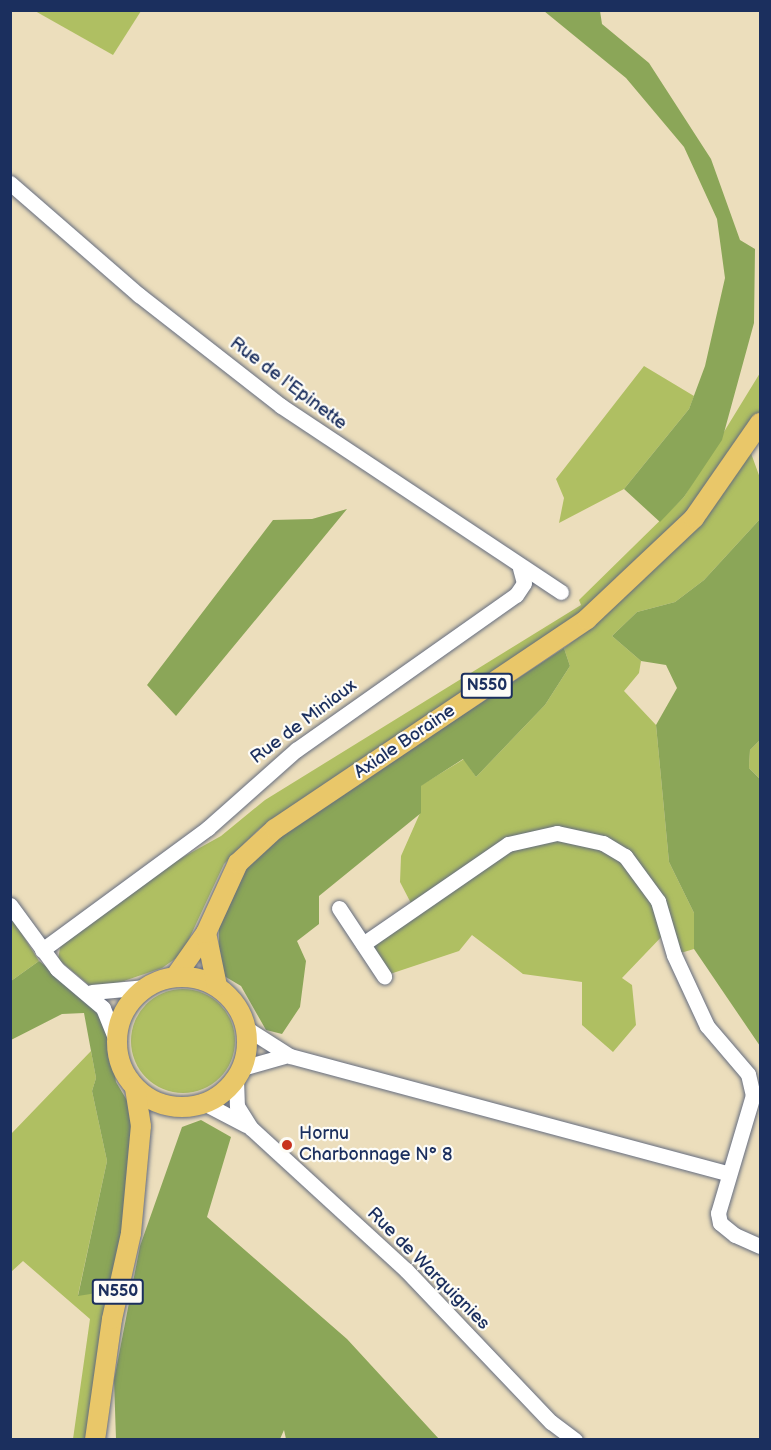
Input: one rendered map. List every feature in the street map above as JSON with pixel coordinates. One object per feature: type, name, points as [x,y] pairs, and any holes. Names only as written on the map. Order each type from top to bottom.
[{"type":"main road","name":"Axiale Boraine","points":[[175,977],[206,933],[227,879],[253,847],[587,619],[694,518],[760,423]]},
{"type":"main road","points":[[206,933],[217,987]]},
{"type":"main road","points":[[135,1087],[174,1106],[204,1103],[239,1073],[246,1028],[236,1004],[217,987],[175,977],[146,987],[125,1012],[117,1043],[135,1087],[139,1145]]},
{"type":"main road","points":[[139,1145],[174,1106]]},
{"type":"main road","name":"N550","points":[[95,1440],[112,1318],[131,1233],[139,1145]]},
{"type":"street","name":"Rue de l'Epinette","points":[[10,183],[139,295],[281,406],[520,568],[561,592]]},
{"type":"street","name":"Rue de Miniaux","points":[[42,950],[183,847],[296,750],[516,595],[524,583],[520,568]]},
{"type":"street","points":[[363,944],[508,844],[557,833],[603,843],[625,856],[658,901],[675,955],[707,1026],[747,1074],[753,1095],[726,1173],[720,1223],[760,1246]]},
{"type":"street","points":[[10,905],[57,969],[92,992],[117,1043]]},
{"type":"street","points":[[339,908],[384,976]]},
{"type":"street","points":[[92,992],[146,987]]},
{"type":"street","points":[[246,1028],[290,1056],[726,1173]]},
{"type":"street","points":[[251,1128],[237,1106],[239,1073],[290,1056]]},
{"type":"street","points":[[204,1103],[251,1128]]},
{"type":"street","name":"Rue de Warquignies","points":[[251,1128],[406,1269],[545,1416],[575,1440]]},
{"type":"green space","points":[[35,11],[141,11],[113,55]]},
{"type":"green space","points":[[544,11],[600,11],[602,24],[649,63],[711,159],[740,240],[755,249],[754,323],[722,440],[684,497],[660,522],[624,489],[689,409],[705,366],[725,278],[717,219],[684,147],[626,78]]},
{"type":"green space","points":[[644,366],[694,396],[689,409],[624,489],[559,523],[564,498],[556,479]]},
{"type":"green space","points":[[760,373],[760,443],[748,445],[760,478],[760,519],[704,580],[675,602],[637,612],[612,636],[641,661],[639,673],[624,691],[656,725],[669,862],[694,913],[694,949],[674,955],[667,931],[622,978],[632,985],[636,1025],[613,1052],[582,1025],[582,982],[523,974],[472,935],[459,951],[384,976],[363,944],[414,909],[400,882],[401,856],[420,813],[420,786],[464,759],[476,777],[545,705],[570,666],[564,648],[595,625],[382,745],[259,829],[224,864],[182,954],[162,968],[115,984],[89,985],[58,959],[61,943],[176,861],[221,836],[265,800],[581,605],[579,600],[684,497]]},
{"type":"green space","points":[[347,509],[176,716],[147,685],[273,520],[312,519]]},
{"type":"green space","points":[[760,519],[760,740],[750,750],[749,768],[760,779],[760,1046],[694,949],[694,913],[669,862],[656,725],[677,688],[666,665],[641,661],[612,636],[637,612],[675,602],[704,580]]},
{"type":"green space","points":[[564,648],[570,666],[545,705],[476,777],[463,759],[421,786],[421,813],[319,896],[319,924],[297,941],[306,961],[300,1007],[282,1034],[266,1030],[241,986],[219,973],[219,928],[246,869],[273,840]]},
{"type":"green space","points":[[760,740],[760,779],[749,768],[750,750]]},
{"type":"green space","points":[[10,915],[39,961],[11,981],[10,981]]},
{"type":"green space","points":[[39,961],[94,1003],[107,1029],[116,1082],[128,1102],[133,1130],[122,1247],[109,1291],[78,1296],[107,1161],[92,1091],[96,1078],[84,1013],[62,1014],[11,1040],[11,981]]},
{"type":"green space","points":[[183,989],[203,993],[220,1004],[231,1021],[235,1041],[231,1061],[220,1078],[203,1089],[183,1093],[163,1089],[146,1078],[135,1061],[131,1041],[135,1021],[146,1004],[163,993]]},
{"type":"green space","points":[[91,1051],[96,1078],[92,1091],[107,1161],[78,1295],[109,1291],[87,1439],[73,1439],[90,1319],[23,1261],[11,1272],[11,1134]]},
{"type":"green space","points":[[201,1120],[231,1137],[207,1217],[347,1339],[439,1439],[286,1439],[284,1430],[280,1439],[116,1439],[114,1380],[140,1246],[182,1127]]},
{"type":"place","name":"Hornu Charbonnage N° 8","points":[[287,1145]]}]
